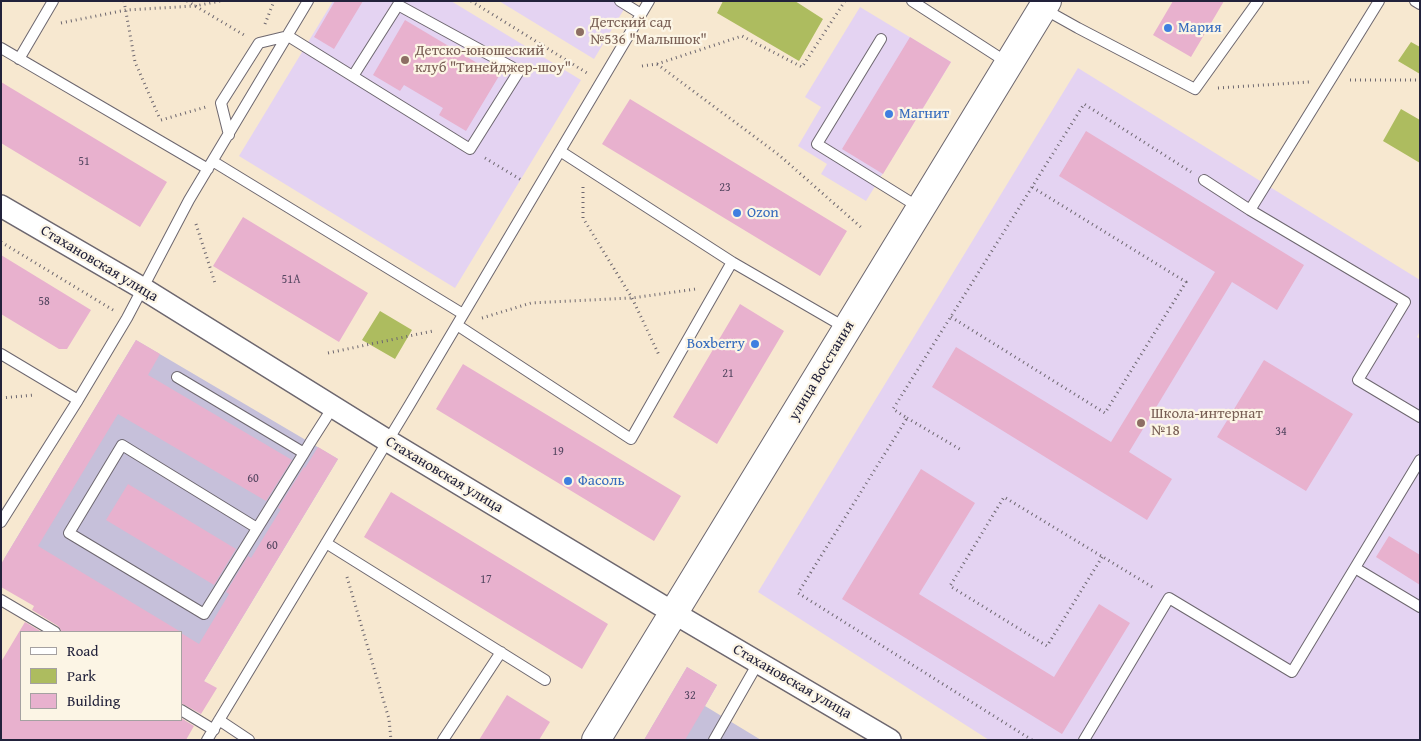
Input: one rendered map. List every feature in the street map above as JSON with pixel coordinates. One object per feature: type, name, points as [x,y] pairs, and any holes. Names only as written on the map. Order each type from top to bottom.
[{"type":"main road","name":"улица Восстания","points":[[596,740],[1045,4]]},
{"type":"street","name":"Стахановская улица","points":[[1,206],[142,288],[332,407],[674,613],[890,740]]},
{"type":"lane","points":[[19,58],[53,1]]},
{"type":"lane","points":[[1,522],[127,318],[189,200],[307,4],[296,1]]},
{"type":"lane","points":[[620,1],[641,14]]},
{"type":"lane","points":[[207,740],[457,326],[649,1]]},
{"type":"lane","points":[[912,1],[1009,63]]},
{"type":"lane","points":[[1045,4],[1078,28],[1195,89],[1258,1]]},
{"type":"lane","points":[[1250,210],[1379,1]]},
{"type":"lane","points":[[1415,1],[1420,4]]},
{"type":"lane","points":[[229,135],[220,103],[259,43],[288,36],[470,149],[519,71],[398,5],[353,76]]},
{"type":"lane","points":[[881,39],[817,144],[921,208]]},
{"type":"lane","points":[[1,48],[172,148],[211,165],[463,314]]},
{"type":"lane","points":[[560,151],[732,262],[847,329]]},
{"type":"lane","points":[[1204,180],[1250,210],[1405,302],[1358,380],[1420,417]]},
{"type":"lane","points":[[457,326],[631,439],[732,262]]},
{"type":"lane","points":[[1,354],[78,400]]},
{"type":"lane","points":[[177,377],[304,453]]},
{"type":"lane","points":[[258,528],[122,445],[69,533],[204,614],[258,528],[332,407]]},
{"type":"lane","points":[[1084,740],[1169,598],[1292,672],[1420,460]]},
{"type":"lane","points":[[326,543],[545,680]]},
{"type":"lane","points":[[1355,568],[1420,607]]},
{"type":"lane","points":[[1,600],[53,631]]},
{"type":"lane","points":[[443,740],[501,652]]},
{"type":"lane","points":[[714,740],[758,663]]},
{"type":"lane","points":[[182,710],[249,740]]},
{"type":"path","points":[[124,1],[135,62],[172,148]]},
{"type":"path","points":[[187,1],[259,43]]},
{"type":"path","points":[[37,28],[126,10],[195,6],[220,1]]},
{"type":"path","points":[[642,66],[657,64],[742,36],[802,68],[845,1]]},
{"type":"path","points":[[657,64],[778,155],[863,229]]},
{"type":"path","points":[[123,120],[160,120],[220,103]]},
{"type":"path","points":[[963,452],[893,409],[1084,104],[1204,180]]},
{"type":"path","points":[[470,149],[537,190]]},
{"type":"path","points":[[951,317],[1105,413],[1110,405],[1186,282],[1032,187]]},
{"type":"path","points":[[189,200],[215,283]]},
{"type":"path","points":[[1,242],[127,318]]},
{"type":"path","points":[[328,353],[457,326],[531,303],[632,298],[719,285]]},
{"type":"path","points":[[907,418],[798,593],[1032,740]]},
{"type":"path","points":[[1102,556],[1047,646],[950,586],[1004,497],[1102,556],[1169,598]]},
{"type":"path","points":[[340,551],[389,719],[392,740]]},
{"type":"shaded area","points":[[333,1],[451,1],[581,80],[455,288],[239,156]]},
{"type":"shaded area","name":"Детский сад №536 \"Малышок\"","points":[[499,1],[629,1],[594,59]]},
{"type":"shaded area","points":[[860,7],[951,62],[866,201],[821,174],[827,164],[798,146],[821,107],[805,97]]},
{"type":"shaded area","name":"Школа-интернат №18","points":[[1078,68],[1420,280],[1420,331],[1417,337],[1420,339],[1420,740],[989,740],[758,592]]},
{"type":"shaded area","points":[[136,340],[338,459],[204,681],[182,668],[182,631],[123,631],[4,559]]},
{"type":"shaded area","points":[[687,667],[717,685],[705,706],[761,740],[644,740]]},
{"type":"green space","points":[[723,1],[795,1],[823,19],[799,61],[717,13]]},
{"type":"green space","points":[[1411,42],[1420,47],[1420,74],[1398,61]]},
{"type":"green space","points":[[1401,109],[1420,120],[1420,163],[1383,141]]},
{"type":"green space","points":[[380,311],[412,330],[395,359],[362,340]]},
{"type":"building","points":[[335,1],[363,1],[334,49],[314,37]]},
{"type":"building","points":[[1173,1],[1224,1],[1191,57],[1153,35]]},
{"type":"building","points":[[405,20],[499,76],[466,131],[439,115],[443,108],[404,85],[400,91],[373,75]]},
{"type":"building","points":[[910,37],[951,62],[883,174],[842,149]]},
{"type":"building","points":[[1,82],[167,182],[140,227],[1,143]]},
{"type":"building","points":[[630,99],[847,231],[820,276],[602,144]]},
{"type":"building","points":[[1086,131],[1304,265],[1277,310],[1232,282],[1129,452],[1172,479],[1147,520],[932,387],[956,347],[1111,442],[1215,272],[1059,176]]},
{"type":"building","points":[[243,217],[368,293],[339,342],[213,266]]},
{"type":"building","points":[[1,255],[91,310],[67,349],[59,349],[1,314]]},
{"type":"building","points":[[740,304],[784,331],[717,444],[673,417]]},
{"type":"building","points":[[136,340],[160,354],[148,375],[292,460],[266,501],[118,414],[38,546],[179,631],[61,631],[58,626],[32,610],[34,606],[1,587],[1,564]]},
{"type":"building","points":[[1264,360],[1353,414],[1306,491],[1217,437]]},
{"type":"building","points":[[463,364],[681,496],[654,541],[436,409]]},
{"type":"building","points":[[318,447],[338,459],[204,681],[217,688],[201,714],[182,704],[182,634],[199,644],[229,594],[226,592],[248,556],[251,558],[281,509],[278,508]]},
{"type":"building","points":[[921,469],[975,503],[919,594],[1054,677],[1099,604],[1130,623],[1062,734],[842,599]]},
{"type":"building","points":[[128,484],[236,549],[214,585],[106,520]]},
{"type":"building","points":[[391,492],[608,624],[582,669],[364,537]]},
{"type":"building","points":[[1389,536],[1420,555],[1420,585],[1376,557]]},
{"type":"building","points":[[25,622],[40,631],[20,631],[20,721],[182,721],[182,719],[194,726],[186,740],[1,740],[1,662]]},
{"type":"building","points":[[687,667],[717,685],[685,740],[644,740]]},
{"type":"building","points":[[507,695],[550,722],[539,740],[479,740]]},
{"type":"place","name":"Мария","points":[[1168,28]]},
{"type":"place","name":"Детский сад №536 \"Малышок\"","points":[[580,32]]},
{"type":"place","name":"Детско-юношеский клуб \"Тинейджер-шоу\"","points":[[405,60]]},
{"type":"place","name":"Магнит","points":[[889,114]]},
{"type":"place","name":"Ozon","points":[[737,213]]},
{"type":"place","name":"Boxberry","points":[[755,344]]},
{"type":"place","name":"Школа-интернат №18","points":[[1141,423]]},
{"type":"place","name":"Фасоль","points":[[568,481]]}]
